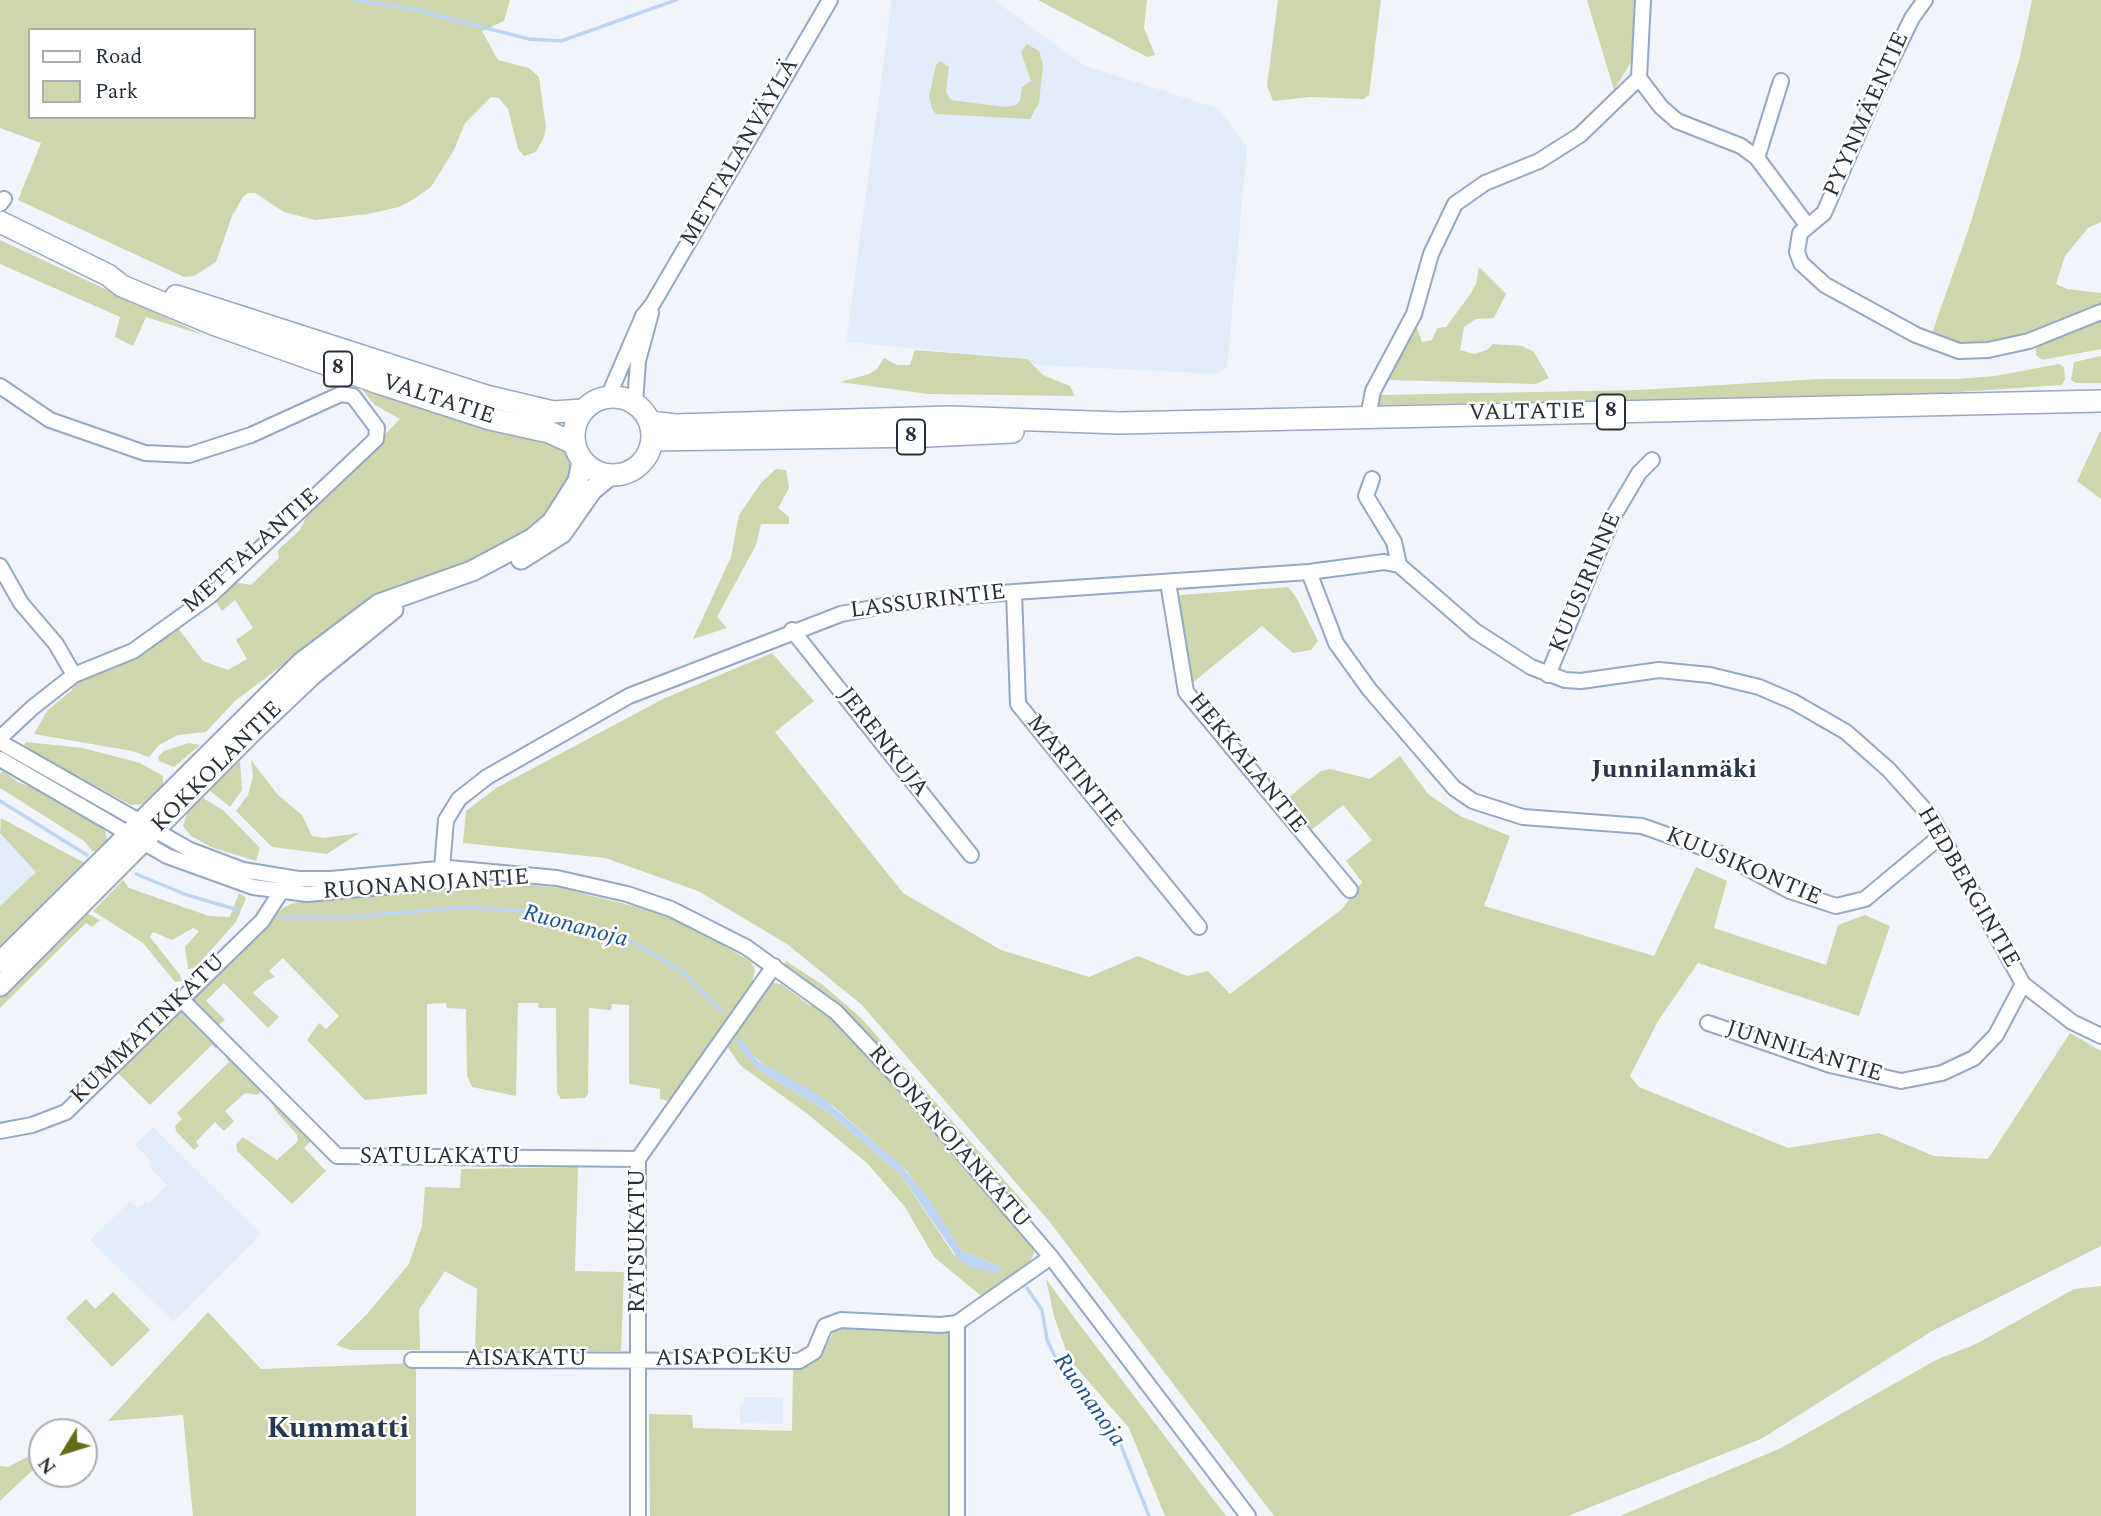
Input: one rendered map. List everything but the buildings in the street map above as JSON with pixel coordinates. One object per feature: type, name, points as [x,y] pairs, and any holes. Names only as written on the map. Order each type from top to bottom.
[{"type":"highway","name":"VALTATIE","points":[[0,222],[108,275],[122,286],[264,343],[470,413],[548,432],[579,452]]},
{"type":"highway","name":"VALTATIE","points":[[108,275],[125,278],[486,396],[552,412],[583,410]]},
{"type":"highway","name":"8","points":[[583,410],[598,399],[608,397]]},
{"type":"highway","points":[[608,397],[623,398],[635,403],[651,431],[645,460],[635,470],[609,476]]},
{"type":"highway","name":"VALTATIE","points":[[651,431],[927,436],[1120,422],[2101,401]]},
{"type":"highway","points":[[579,452],[574,434],[583,410]]},
{"type":"highway","name":"8","points":[[579,452],[596,472],[609,476]]},
{"type":"main road","name":"KOKKOLANTIE","points":[[464,574],[523,544],[552,522],[578,481],[579,452]]},
{"type":"main road","name":"KOKKOLANTIE","points":[[0,986],[302,662],[336,634],[395,597],[464,574],[506,564],[550,543],[572,521],[593,490],[609,476]]},
{"type":"main road","name":"KOKKOLANTIE","points":[[0,962],[141,833]]},
{"type":"street","name":"METTALANVÄYLÄ","points":[[608,397],[643,316],[652,305],[830,0]]},
{"type":"street","points":[[1643,0],[1639,78],[1661,107],[1677,121],[1741,146],[1757,158],[1807,225],[1800,233],[1797,252],[1801,263],[1815,278],[1916,335],[1948,348],[1974,351],[2019,343],[2101,312]]},
{"type":"street","name":"PYYNMÄENTIE","points":[[1807,225],[1824,213],[1878,88],[1912,18],[1924,0]]},
{"type":"street","points":[[1368,417],[1373,391],[1414,314],[1431,254],[1455,204],[1485,183],[1539,161],[1580,135],[1639,78]]},
{"type":"street","points":[[1757,158],[1782,81]]},
{"type":"street","name":"METTALANVÄYLÄ","points":[[635,403],[635,378],[652,305]]},
{"type":"street","name":"METTALANTIE","points":[[0,386],[50,420],[145,453],[189,454],[214,447],[251,435],[341,394],[353,396],[377,428],[376,439],[210,596],[133,651],[74,675],[32,708],[0,740]]},
{"type":"street","name":"KUUSIRINNE","points":[[1548,674],[1613,517],[1639,473],[1652,460]]},
{"type":"street","points":[[1372,479],[1366,496],[1394,542],[1399,565]]},
{"type":"street","name":"LASSURINTIE","points":[[441,874],[446,820],[459,799],[487,777],[629,696],[792,630],[841,614],[883,605],[1014,592],[1309,572],[1384,562],[1399,565]]},
{"type":"street","name":"HEDBERGINTIE","points":[[1399,565],[1475,631],[1511,656],[1548,674],[1581,681],[1676,670],[1710,674],[1759,687],[1803,707],[1846,733],[1889,769],[1932,818],[2023,984],[2072,1022],[2101,1036]]},
{"type":"street","points":[[0,566],[21,603],[56,644],[74,675]]},
{"type":"street","name":"KUUSIKONTIE","points":[[1309,572],[1336,643],[1369,689],[1445,778],[1473,801],[1524,817],[1642,826],[1721,854],[1790,891],[1836,906],[1865,899],[1942,835]]},
{"type":"street","name":"HEKKALANTIE","points":[[1168,582],[1186,692],[1350,890]]},
{"type":"street","name":"MARTINTIE","points":[[1014,592],[1018,704],[1199,927]]},
{"type":"street","name":"JERENKUJA","points":[[792,630],[971,855]]},
{"type":"street","points":[[0,740],[141,833]]},
{"type":"street","points":[[0,759],[141,833]]},
{"type":"street","name":"RUONANOJANTIE","points":[[141,833],[200,870],[279,884],[441,874],[557,878]]},
{"type":"street","name":"RUONANOJANKATU","points":[[557,878],[627,894],[671,909],[723,934],[774,966],[836,1012],[902,1082],[1051,1257],[1248,1516]]},
{"type":"street","name":"KUMMATINKATU","points":[[0,1131],[32,1125],[66,1112],[262,921],[279,884]]},
{"type":"street","name":"RATSUKATU","points":[[638,1516],[638,1159],[774,966]]},
{"type":"street","name":"JUNNILANTIE","points":[[1708,1023],[1830,1065],[1901,1081],[1942,1073],[1974,1058],[1996,1035],[2023,984]]},
{"type":"street","name":"SATULAKATU","points":[[182,1000],[337,1156],[638,1159]]},
{"type":"street","points":[[957,1516],[957,1322],[1051,1257]]},
{"type":"street","name":"AISAPOLKU","points":[[639,1359],[799,1361],[814,1352],[825,1326],[841,1320],[941,1325],[957,1322]]},
{"type":"street","name":"AISAKATU","points":[[412,1360],[639,1359]]},
{"type":"shaded area","points":[[892,0],[994,0],[1084,65],[1219,109],[1247,147],[1227,367],[1218,374],[1035,365],[1027,359],[846,342]]},
{"type":"shaded area","points":[[0,832],[39,874],[0,912]]},
{"type":"shaded area","points":[[153,1127],[261,1234],[173,1322],[90,1240],[130,1201],[138,1208],[145,1202],[148,1204],[167,1185],[149,1166],[152,1162],[135,1145]]},
{"type":"shaded area","points":[[744,1397],[783,1397],[783,1424],[740,1423],[740,1403],[744,1403]]},
{"type":"green space","points":[[0,0],[510,0],[504,21],[482,31],[498,60],[529,68],[539,77],[546,127],[536,152],[524,156],[518,149],[508,109],[499,98],[491,97],[465,123],[454,150],[431,187],[399,207],[368,214],[315,220],[284,212],[255,193],[248,193],[232,216],[216,262],[194,276],[184,277],[18,200],[41,143],[0,128]]},
{"type":"green space","points":[[1038,0],[1147,0],[1144,28],[1155,55],[1147,57]]},
{"type":"green space","points":[[1278,0],[1381,0],[1369,95],[1364,99],[1309,97],[1273,101],[1267,86]]},
{"type":"green space","points":[[1587,0],[1639,0],[1631,62],[1614,90]]},
{"type":"green space","points":[[2032,0],[2101,0],[2101,222],[2088,228],[2065,256],[2056,284],[2067,289],[2101,293],[2101,309],[2035,334],[2024,333],[2014,340],[1952,345],[1931,336],[1970,225],[2020,57]]},
{"type":"green space","points":[[1027,44],[1039,51],[1043,65],[1039,103],[1030,119],[936,114],[932,109],[929,96],[936,65],[940,61],[949,67],[946,92],[951,100],[1005,107],[1016,105],[1020,101],[1022,87],[1031,81],[1021,52]]},
{"type":"green space","points":[[0,240],[206,336],[146,317],[133,346],[115,337],[120,317],[0,264]]},
{"type":"green space","points":[[1479,267],[1506,294],[1494,318],[1476,319],[1464,327],[1460,350],[1474,354],[1487,350],[1493,344],[1522,346],[1534,352],[1549,378],[1536,384],[1387,380],[1407,336],[1416,325],[1422,342],[1432,340],[1437,328],[1446,327],[1476,284]]},
{"type":"green space","points":[[2101,317],[2101,349],[2042,360],[2036,355],[2036,346],[2045,340]]},
{"type":"green space","points":[[915,350],[1027,359],[1043,375],[1070,386],[1075,396],[928,394],[840,382],[869,374],[877,369],[884,358],[897,365],[910,365]]},
{"type":"green space","points":[[2101,356],[2101,383],[2076,383],[2071,380],[2074,362]]},
{"type":"green space","points":[[2059,364],[2064,367],[2065,379],[2062,385],[1944,393],[1376,405],[1380,395],[1639,390],[1819,379],[1958,379],[1995,376]]},
{"type":"green space","points":[[364,384],[564,448],[573,473],[543,520],[496,552],[390,591],[345,618],[235,701],[206,732],[178,735],[159,745],[149,757],[132,751],[34,734],[47,711],[72,690],[75,679],[177,627],[203,661],[228,670],[247,659],[236,640],[253,628],[235,600],[222,611],[215,600],[234,582],[251,585],[279,558],[278,550],[300,530],[307,515],[400,419],[375,405],[363,391]]},
{"type":"green space","points":[[2101,432],[2101,499],[2077,481]]},
{"type":"green space","points":[[776,469],[786,470],[789,488],[778,508],[789,517],[789,524],[761,524],[756,545],[717,617],[727,628],[693,639],[731,557],[739,515],[761,483]]},
{"type":"green space","points":[[1288,587],[1296,597],[1318,641],[1311,650],[1293,653],[1262,626],[1185,689],[1174,602],[1181,595]]},
{"type":"green space","points":[[772,653],[814,701],[775,732],[903,893],[1001,950],[1089,977],[1138,956],[1187,976],[1208,971],[1230,994],[1342,909],[1362,882],[1346,861],[1372,840],[1343,805],[1305,835],[1283,802],[1321,771],[1330,769],[1370,779],[1400,756],[1428,794],[1460,816],[1510,836],[1484,906],[1654,956],[1696,867],[1727,881],[1714,928],[1826,965],[1838,925],[1865,915],[1890,926],[1859,1016],[1698,963],[1658,1021],[1630,1076],[1639,1087],[1788,1148],[1879,1133],[1934,1156],[1988,1159],[2070,1033],[2101,1051],[2101,1246],[1932,1331],[1761,1439],[1568,1516],[1274,1516],[1049,1221],[862,1005],[787,944],[698,891],[605,858],[463,843],[466,811],[496,788],[663,699]]},
{"type":"green space","points":[[26,742],[83,748],[140,763],[163,776],[163,785],[143,804],[131,805],[30,751],[23,746]]},
{"type":"green space","points":[[189,743],[200,745],[174,767],[159,761],[158,757],[164,751]]},
{"type":"green space","points":[[251,760],[278,795],[302,815],[312,836],[323,838],[359,833],[327,854],[272,847],[236,811],[248,795],[253,776]]},
{"type":"green space","points":[[240,761],[242,790],[230,807],[209,790]]},
{"type":"green space","points":[[3,771],[18,782],[58,798],[96,819],[104,828],[108,841],[101,852],[92,851],[84,841],[0,788],[0,773]]},
{"type":"green space","points":[[203,798],[223,810],[260,848],[256,861],[211,847],[191,836],[183,826],[187,813]]},
{"type":"green space","points":[[1,818],[88,865],[0,955],[0,906],[36,872],[0,833]]},
{"type":"green space","points":[[123,880],[129,888],[209,916],[230,917],[239,893],[246,898],[236,922],[195,968],[188,969],[185,947],[199,931],[193,928],[172,940],[153,932],[150,937],[180,975],[182,981],[175,982],[143,943],[93,911]]},
{"type":"green space","points":[[520,884],[561,888],[649,910],[693,927],[751,962],[755,970],[752,982],[669,1101],[660,1099],[660,1089],[629,1084],[629,1005],[612,1004],[611,1010],[589,1008],[588,1094],[585,1098],[561,1099],[557,1093],[556,1008],[539,1008],[538,1003],[518,1003],[516,1096],[472,1087],[467,1075],[466,1009],[447,1008],[446,1003],[427,1004],[427,1094],[365,1100],[307,1040],[319,1023],[326,1029],[339,1016],[283,958],[269,971],[275,977],[253,993],[279,1017],[268,1028],[224,983],[206,1001],[225,1020],[219,1025],[215,1026],[191,1000],[283,908],[293,903],[454,885]]},
{"type":"green space","points":[[87,913],[100,920],[92,927],[86,923],[0,1008],[0,993]]},
{"type":"green space","points":[[786,961],[823,985],[861,1018],[1021,1199],[1028,1208],[1026,1211],[1015,1204],[843,1011],[783,965]]},
{"type":"green space","points":[[773,983],[781,984],[809,1005],[821,1009],[852,1036],[1032,1242],[1034,1253],[1030,1262],[984,1296],[980,1295],[934,1257],[905,1207],[868,1164],[805,1112],[741,1066],[726,1045],[767,986]],"holes":[[[737,1041],[763,1064],[833,1106],[907,1171],[961,1250],[1000,1267],[954,1255],[901,1175],[830,1113],[757,1069]]]},
{"type":"green space","points":[[182,1011],[189,1012],[220,1043],[216,1049],[212,1045],[150,1105],[118,1073]]},
{"type":"green space","points":[[230,1054],[263,1089],[258,1095],[245,1093],[225,1111],[234,1121],[224,1131],[215,1122],[196,1142],[199,1146],[194,1150],[176,1131],[175,1126],[182,1119],[177,1113],[229,1062],[226,1058]]},
{"type":"green space","points":[[270,1100],[279,1102],[313,1139],[304,1148],[326,1171],[292,1204],[237,1151],[236,1144],[243,1137],[277,1160],[298,1141],[297,1135]]},
{"type":"green space","points":[[578,1167],[575,1271],[624,1272],[621,1351],[475,1351],[477,1289],[445,1271],[419,1310],[420,1350],[350,1350],[336,1345],[367,1314],[409,1264],[422,1226],[425,1187],[460,1188],[461,1169]]},
{"type":"green space","points":[[1046,1279],[1226,1516],[1165,1516],[1129,1428],[1069,1359],[1054,1316]]},
{"type":"green space","points":[[2101,1286],[2101,1516],[1620,1516],[1781,1448],[1936,1360],[1976,1344],[2074,1289]]},
{"type":"green space","points":[[113,1292],[150,1330],[112,1367],[66,1318],[86,1299],[95,1309]]},
{"type":"green space","points":[[208,1312],[261,1369],[416,1363],[416,1516],[193,1516],[183,1415],[108,1421]]},
{"type":"green space","points":[[836,1327],[950,1332],[952,1516],[650,1516],[649,1414],[692,1415],[693,1428],[792,1431],[793,1365],[803,1365],[823,1352]]},
{"type":"green space","points":[[28,1457],[28,1474],[0,1501],[0,1466],[8,1467]]},
{"type":"water","points":[[739,1037],[758,1061],[819,1095],[901,1165],[928,1198],[961,1250],[1000,1267],[1000,1274],[970,1267],[959,1260],[901,1175],[830,1113],[757,1069],[737,1044]]},
{"type":"waterway","name":"Ruonanoja","points":[[355,0],[412,9],[529,39],[561,41],[676,0]]},
{"type":"waterway","name":"Ruonanoja","points":[[0,801],[87,855]]},
{"type":"waterway","name":"Ruonanoja","points":[[136,874],[187,895],[238,910]]},
{"type":"waterway","name":"Ruonanoja","points":[[280,917],[350,917],[468,907],[535,912],[626,938],[683,972],[721,1011]]},
{"type":"waterway","name":"Ruonanoja","points":[[1027,1288],[1042,1310],[1047,1340],[1059,1365],[1118,1438],[1149,1516]]},
{"type":"district","name":"Junnilanmäki","points":[[1674,772]]},
{"type":"district","name":"Kummatti","points":[[338,1431]]}]
